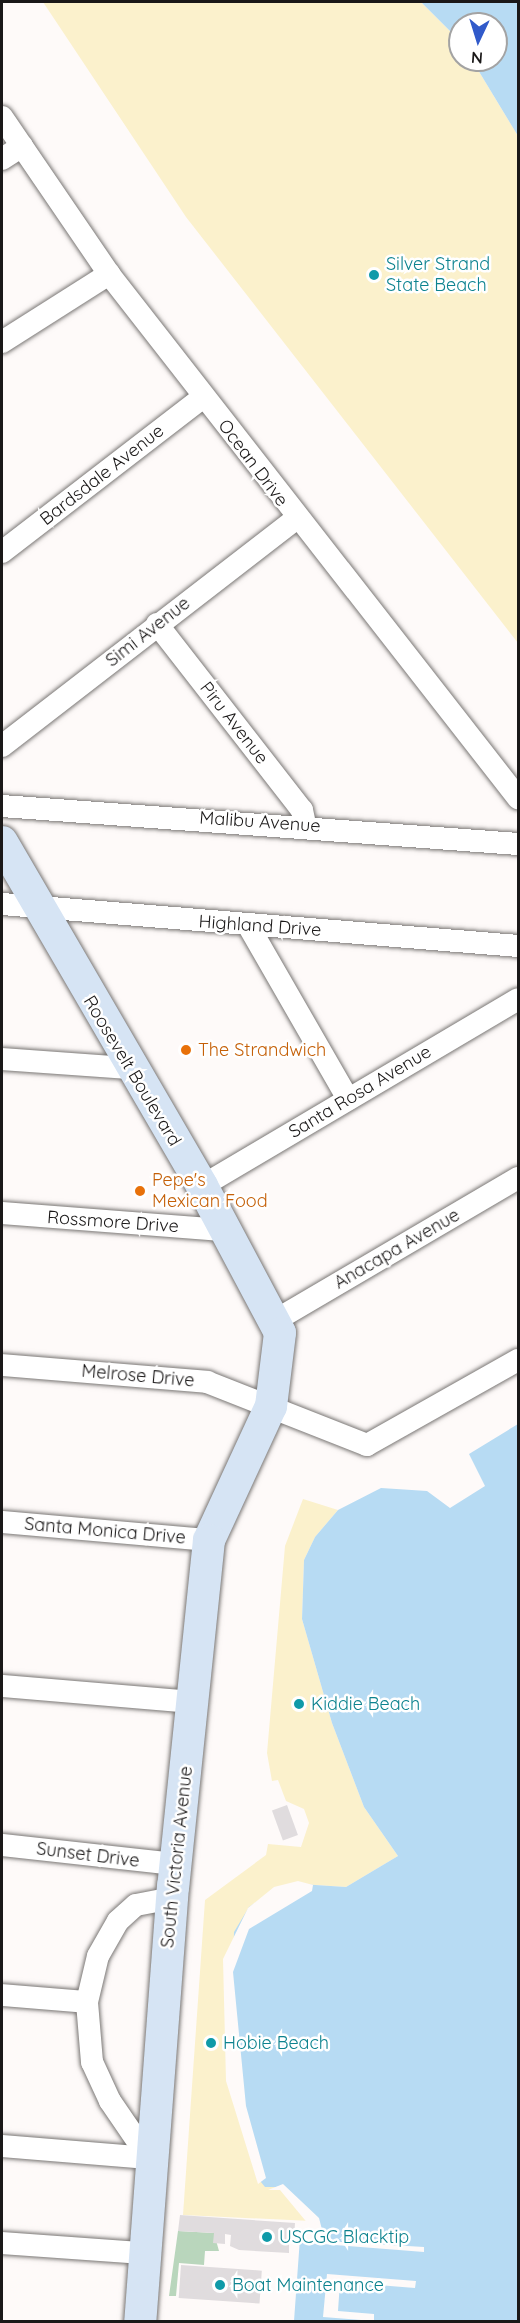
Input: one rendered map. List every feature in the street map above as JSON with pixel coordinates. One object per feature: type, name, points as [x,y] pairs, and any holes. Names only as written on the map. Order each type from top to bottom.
[{"type":"street","name":"Ocean Drive","points":[[2,117],[109,274],[203,398],[296,519],[519,798]]},
{"type":"street","points":[[2,159],[22,146]]},
{"type":"street","points":[[2,342],[109,274]]},
{"type":"street","name":"Bardsdale Avenue","points":[[2,552],[203,398]]},
{"type":"street","name":"Simi Avenue","points":[[2,746],[157,624],[296,519]]},
{"type":"street","name":"Piru Avenue","points":[[157,624],[302,810],[305,824]]},
{"type":"street","name":"Malibu Avenue","points":[[2,806],[305,824],[519,844]]},
{"type":"street","name":"Roosevelt Boulevard","points":[[2,842],[129,1068],[202,1186],[276,1320],[279,1347],[271,1406]]},
{"type":"street","name":"Highland Drive","points":[[2,904],[519,945]]},
{"type":"street","points":[[248,925],[348,1100]]},
{"type":"street","name":"Santa Rosa Avenue","points":[[202,1186],[519,999]]},
{"type":"street","points":[[2,1059],[129,1068]]},
{"type":"street","name":"Anacapa Avenue","points":[[276,1320],[519,1178]]},
{"type":"street","name":"Rossmore Drive","points":[[2,1213],[225,1230]]},
{"type":"street","points":[[271,1406],[331,1435],[367,1445],[519,1360]]},
{"type":"street","name":"Melrose Drive","points":[[2,1365],[207,1382],[271,1406]]},
{"type":"street","name":"South Victoria Avenue","points":[[140,2322],[149,2158],[175,1864],[209,1540],[271,1406]]},
{"type":"street","name":"Santa Monica Drive","points":[[2,1522],[209,1540]]},
{"type":"street","points":[[2,1686],[193,1702]]},
{"type":"street","name":"Sunset Drive","points":[[2,1845],[175,1864]]},
{"type":"street","points":[[149,2158],[111,2101],[92,2062],[87,2001],[98,1956],[118,1920],[136,1905],[172,1899]]},
{"type":"street","points":[[2,1995],[87,2001]]},
{"type":"street","points":[[2,2146],[149,2158]]},
{"type":"street","points":[[2,2243],[143,2253]]},
{"type":"green space","points":[[178,2231],[214,2233],[219,2251],[205,2251],[204,2265],[179,2263],[176,2296],[169,2296]]},
{"type":"sand","name":"Silver Strand State Beach","points":[[43,2],[421,2],[448,29],[448,72],[479,72],[518,136],[518,643],[186,217]]},
{"type":"sand","points":[[303,1499],[338,1510],[315,1537],[304,1560],[302,1619],[332,1723],[364,1807],[398,1856],[346,1887],[300,1884],[281,2187],[311,2221],[183,2215],[205,1900],[266,1855],[268,1844],[301,1847],[309,1823],[304,1809],[286,1801],[278,1780],[272,1781],[267,1753],[285,1546]]},
{"type":"water","points":[[421,2],[518,2],[518,136],[479,72],[508,72],[508,12],[448,12],[448,29]]},
{"type":"water","points":[[518,1424],[518,2321],[294,2321],[300,2238],[317,2239],[317,2230],[303,2207],[282,2187],[265,2187],[256,2176],[229,2081],[234,1932],[249,1907],[274,1890],[300,1884],[346,1887],[398,1856],[364,1807],[332,1723],[302,1619],[304,1560],[315,1537],[338,1510],[381,1488],[427,1491],[450,1508],[485,1486],[469,1454]]},
{"type":"pier","points":[[298,1881],[313,1885],[312,1891],[249,1929],[233,1972],[246,2106],[266,2178],[258,2184],[226,2081],[223,1959],[248,1908],[274,1887]]},
{"type":"pier","points":[[283,2184],[319,2218],[325,2241],[424,2247],[424,2252],[297,2242],[314,2231],[280,2190],[268,2190]]},
{"type":"pier","points":[[327,2274],[416,2281],[415,2288],[340,2282],[338,2311],[374,2314],[374,2321],[323,2317]]},
{"type":"building","points":[[287,1805],[298,1835],[283,1841],[272,1810]]},
{"type":"building","points":[[180,2215],[295,2223],[294,2238],[289,2238],[289,2253],[239,2250],[230,2246],[231,2235],[225,2234],[225,2244],[213,2243],[214,2233],[178,2231]]},
{"type":"building","name":"Boat Maintenance","points":[[181,2265],[262,2271],[260,2304],[179,2298]]},
{"type":"place","name":"Silver Strand State Beach","points":[[374,275]]},
{"type":"place","name":"The Strandwich","points":[[186,1050]]},
{"type":"place","name":"Pepe's Mexican Food","points":[[140,1191]]},
{"type":"place","name":"Kiddie Beach","points":[[299,1704]]},
{"type":"place","name":"Hobie Beach","points":[[211,2043]]},
{"type":"place","name":"USCGC Blacktip","points":[[267,2237]]},
{"type":"place","name":"Boat Maintenance","points":[[220,2285]]}]
